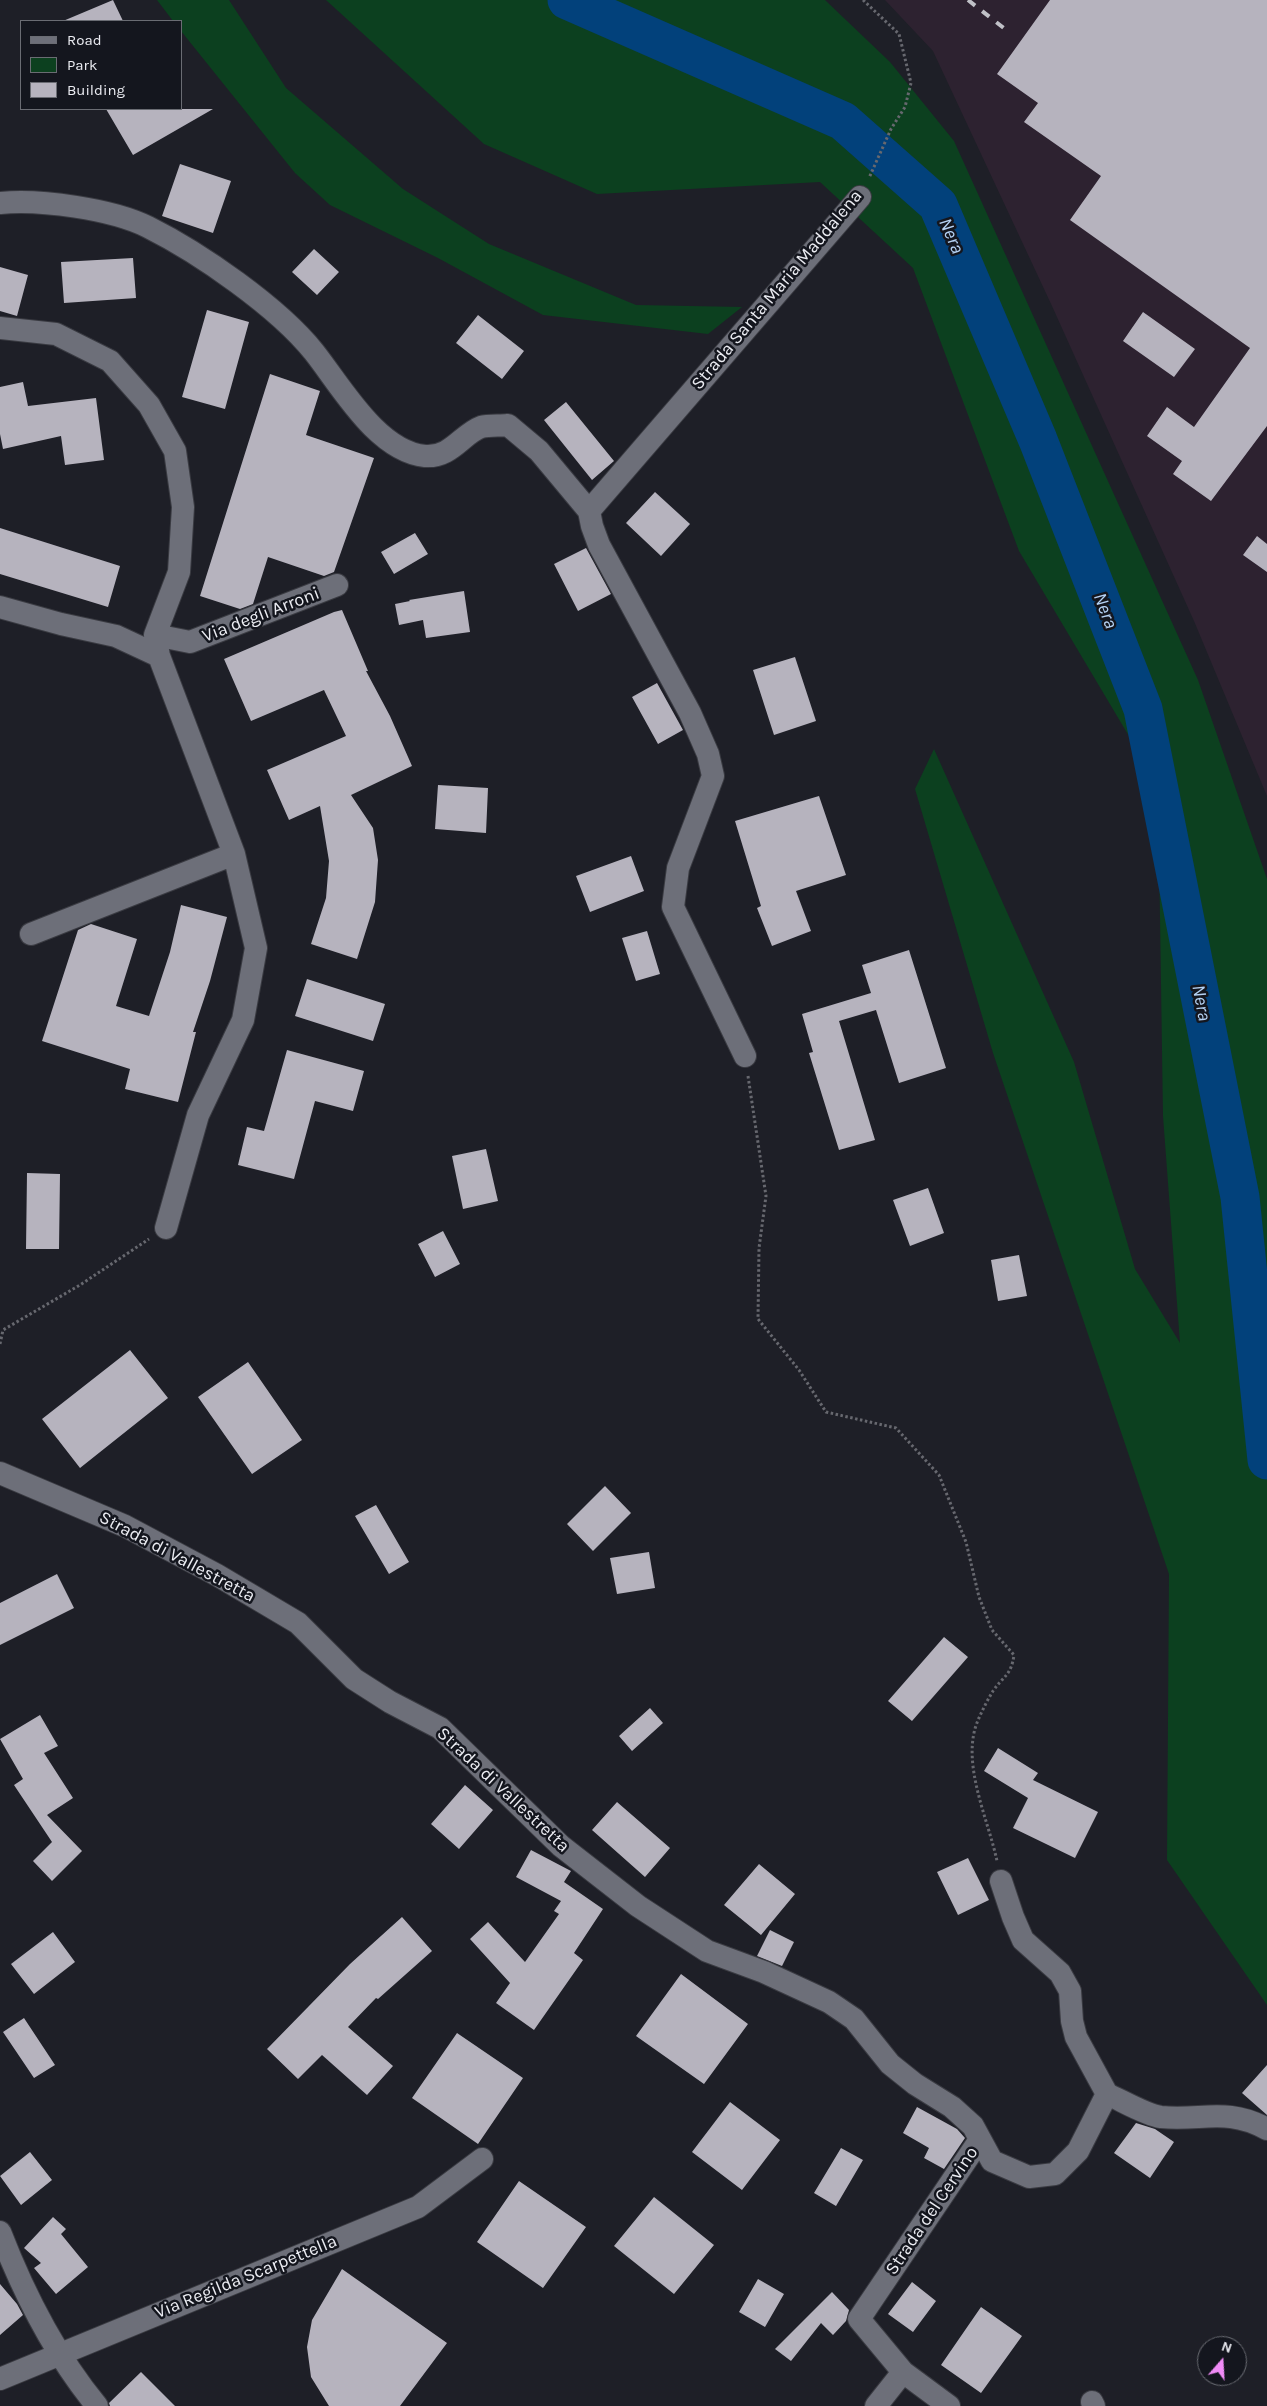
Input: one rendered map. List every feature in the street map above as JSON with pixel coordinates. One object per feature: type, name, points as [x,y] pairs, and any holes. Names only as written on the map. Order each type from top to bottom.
[{"type":"street","name":"Strada Santa Maria Maddalena","points":[[589,511],[860,197]]},
{"type":"street","points":[[0,203],[16,201],[90,209],[148,227],[201,259],[265,303],[313,351],[353,407],[380,432],[405,450],[426,456],[450,450],[481,428],[508,425],[539,450],[589,511],[599,545],[690,713],[708,754],[713,776],[678,868],[673,907],[745,1056]]},
{"type":"street","points":[[0,328],[56,334],[110,361],[149,405],[175,451],[183,507],[179,572],[158,646],[234,854],[256,948],[244,1020],[198,1115],[166,1228]]},
{"type":"street","name":"Via degli Arroni","points":[[0,607],[61,624],[158,646],[190,642],[337,585]]},
{"type":"street","points":[[31,934],[234,854]]},
{"type":"street","name":"Strada di Vallestretta","points":[[0,1473],[125,1526],[217,1575],[298,1623],[354,1679],[390,1702],[440,1728],[561,1846],[638,1906],[708,1951],[772,1975],[829,2002],[854,2020],[890,2064],[914,2084],[952,2107],[972,2126],[979,2141]]},
{"type":"street","points":[[1001,1881],[1023,1940],[1060,1972],[1070,1991],[1072,2021],[1076,2037],[1107,2094],[1158,2117],[1223,2115],[1252,2121],[1267,2130]]},
{"type":"street","name":"Strada del Cervino","points":[[903,2372],[858,2319],[979,2141],[992,2161],[1028,2177],[1055,2174],[1078,2150],[1107,2094]]},
{"type":"street","name":"Via Regilda Scarpettella","points":[[0,2379],[418,2207],[482,2159]]},
{"type":"street","points":[[0,2232],[17,2276],[71,2374],[97,2406]]},
{"type":"street","points":[[876,2406],[903,2372],[949,2406]]},
{"type":"path","name":"Strada Santa Maria Maddalena","points":[[860,197],[891,129],[905,108],[911,83],[899,34],[863,0]]},
{"type":"path","points":[[745,1056],[766,1196],[759,1248],[758,1319],[799,1370],[826,1412],[896,1428],[939,1476],[966,1542],[979,1597],[992,1630],[1014,1655],[1012,1670],[994,1690],[978,1720],[971,1751],[975,1776],[992,1835],[1001,1881]]},
{"type":"path","points":[[0,1344],[4,1330],[80,1285],[166,1228]]},
{"type":"shaded area","points":[[885,0],[1267,0],[1267,796],[1194,621],[1052,306],[933,51]]},
{"type":"green space","points":[[157,0],[229,0],[286,88],[403,189],[489,244],[636,305],[742,307],[708,334],[543,315],[438,258],[330,205],[295,173],[182,32],[182,20],[172,20]]},
{"type":"green space","points":[[326,0],[825,0],[890,62],[954,141],[1198,680],[1267,879],[1267,2005],[1167,1860],[1169,1574],[993,1053],[915,789],[934,749],[1074,1062],[1135,1269],[1180,1343],[1163,1116],[1158,785],[1019,551],[913,268],[820,182],[597,194],[484,144]]},
{"type":"building","points":[[113,0],[123,20],[65,20]]},
{"type":"building","points":[[1050,0],[1267,0],[1267,426],[1211,501],[1173,474],[1182,461],[1147,436],[1167,407],[1194,427],[1250,348],[1070,220],[1101,176],[1024,122],[1038,103],[997,74]]},
{"type":"building","points":[[213,109],[133,155],[107,110]]},
{"type":"building","points":[[180,164],[231,181],[213,233],[162,216]]},
{"type":"building","points":[[314,249],[339,272],[317,295],[292,272]]},
{"type":"building","points":[[133,258],[136,298],[64,303],[61,262]]},
{"type":"building","points":[[0,267],[28,275],[17,316],[0,311]]},
{"type":"building","points":[[207,310],[249,322],[225,409],[182,397]]},
{"type":"building","points":[[1143,312],[1195,349],[1174,377],[1123,341]]},
{"type":"building","points":[[478,315],[524,351],[502,379],[456,343]]},
{"type":"building","points":[[270,374],[320,391],[306,435],[374,458],[334,572],[324,576],[268,557],[253,604],[240,609],[200,596]]},
{"type":"building","points":[[23,382],[28,406],[96,398],[104,460],[65,465],[61,436],[3,449],[0,434],[0,387]]},
{"type":"building","points":[[566,402],[614,461],[592,480],[544,420]]},
{"type":"building","points":[[655,492],[690,524],[661,556],[626,523]]},
{"type":"building","points":[[0,528],[120,566],[108,607],[0,574]]},
{"type":"building","points":[[415,533],[428,554],[394,574],[381,552]]},
{"type":"building","points":[[1257,536],[1267,544],[1267,572],[1243,555]]},
{"type":"building","points":[[586,548],[611,594],[578,611],[554,564]]},
{"type":"building","points":[[464,591],[470,632],[426,638],[423,620],[399,625],[395,604]]},
{"type":"building","points":[[342,610],[368,671],[366,671],[390,716],[412,766],[351,795],[373,828],[378,860],[375,902],[357,959],[311,944],[326,898],[329,861],[320,806],[289,820],[267,770],[346,736],[324,690],[251,721],[224,659]]},
{"type":"building","points":[[795,657],[816,721],[774,735],[753,670]]},
{"type":"building","points":[[657,683],[683,730],[658,744],[632,697]]},
{"type":"building","points":[[438,785],[488,788],[486,833],[435,829]]},
{"type":"building","points":[[819,796],[846,875],[796,891],[811,931],[772,946],[757,908],[761,906],[735,821]]},
{"type":"building","points":[[631,856],[644,891],[590,912],[576,876]]},
{"type":"building","points":[[181,905],[227,917],[210,981],[193,1032],[196,1032],[178,1102],[125,1089],[130,1069],[42,1041],[78,930],[91,924],[137,939],[116,1006],[149,1016],[170,952]]},
{"type":"building","points":[[647,931],[660,974],[636,981],[622,938]]},
{"type":"building","points":[[909,950],[946,1068],[899,1083],[876,1010],[839,1021],[875,1140],[839,1150],[809,1053],[813,1052],[802,1014],[871,993],[862,965]]},
{"type":"building","points":[[307,979],[385,1004],[373,1041],[295,1016]]},
{"type":"building","points":[[287,1050],[364,1071],[353,1111],[315,1101],[294,1179],[238,1165],[247,1127],[264,1131]]},
{"type":"building","points":[[486,1149],[498,1201],[463,1209],[452,1156]]},
{"type":"building","points":[[27,1173],[60,1174],[59,1249],[26,1249]]},
{"type":"building","points":[[928,1188],[944,1233],[910,1246],[893,1200]]},
{"type":"building","points":[[443,1231],[460,1264],[435,1277],[418,1244]]},
{"type":"building","points":[[1019,1255],[1027,1296],[998,1301],[991,1260]]},
{"type":"building","points":[[130,1350],[168,1398],[80,1468],[42,1419]]},
{"type":"building","points":[[248,1362],[302,1440],[252,1474],[198,1397]]},
{"type":"building","points":[[605,1486],[631,1513],[593,1551],[567,1524]]},
{"type":"building","points":[[376,1505],[409,1562],[389,1574],[355,1516]]},
{"type":"building","points":[[649,1552],[655,1588],[617,1594],[610,1558]]},
{"type":"building","points":[[57,1574],[74,1608],[0,1645],[0,1603]]},
{"type":"building","points":[[944,1637],[968,1657],[912,1721],[888,1701]]},
{"type":"building","points":[[650,1708],[663,1723],[632,1751],[619,1736]]},
{"type":"building","points":[[40,1715],[58,1746],[44,1753],[73,1798],[47,1815],[82,1851],[52,1881],[33,1861],[52,1842],[14,1785],[23,1779],[0,1739]]},
{"type":"building","points":[[998,1748],[1038,1773],[1033,1780],[1098,1812],[1075,1858],[1013,1828],[1028,1798],[984,1771]]},
{"type":"building","points":[[465,1785],[493,1810],[459,1849],[431,1824]]},
{"type":"building","points":[[617,1802],[670,1848],[645,1877],[592,1830]]},
{"type":"building","points":[[531,1850],[571,1871],[564,1882],[603,1909],[574,1953],[583,1960],[534,2030],[496,2003],[510,1983],[470,1939],[488,1922],[525,1962],[559,1914],[554,1911],[561,1901],[516,1877]]},
{"type":"building","points":[[968,1858],[989,1900],[958,1915],[937,1872]]},
{"type":"building","points":[[759,1864],[795,1894],[761,1935],[724,1905]]},
{"type":"building","points":[[402,1917],[432,1951],[378,1999],[376,1998],[348,2027],[393,2066],[367,2095],[322,2055],[298,2079],[267,2049],[350,1964]]},
{"type":"building","points":[[770,1930],[794,1942],[782,1966],[757,1956]]},
{"type":"building","points":[[53,1932],[75,1962],[34,1994],[11,1964]]},
{"type":"building","points":[[681,1974],[748,2024],[704,2084],[636,2036]]},
{"type":"building","points":[[24,2018],[55,2065],[34,2078],[3,2032]]},
{"type":"building","points":[[457,2033],[523,2078],[478,2144],[412,2098]]},
{"type":"building","points":[[1267,2065],[1267,2115],[1242,2093]]},
{"type":"building","points":[[730,2102],[780,2140],[742,2190],[692,2152]]},
{"type":"building","points":[[917,2107],[957,2129],[965,2138],[944,2169],[924,2158],[929,2148],[903,2133]]},
{"type":"building","points":[[1136,2123],[1155,2129],[1174,2142],[1150,2178],[1114,2153]]},
{"type":"building","points":[[841,2148],[863,2160],[836,2206],[814,2193]]},
{"type":"building","points":[[30,2152],[52,2180],[21,2205],[0,2176]]},
{"type":"building","points":[[519,2181],[586,2227],[543,2288],[477,2242]]},
{"type":"building","points":[[654,2197],[714,2245],[674,2294],[614,2246]]},
{"type":"building","points":[[53,2217],[66,2229],[61,2234],[88,2267],[56,2294],[34,2268],[41,2263],[24,2248]]},
{"type":"building","points":[[342,2269],[447,2343],[400,2406],[329,2406],[311,2377],[307,2347],[312,2320]]},
{"type":"building","points":[[758,2279],[784,2294],[765,2327],[739,2312]]},
{"type":"building","points":[[912,2282],[936,2301],[913,2332],[888,2314]]},
{"type":"building","points":[[0,2284],[17,2304],[23,2315],[0,2335]]},
{"type":"building","points":[[832,2292],[849,2310],[846,2321],[833,2335],[821,2323],[791,2361],[775,2349]]},
{"type":"building","points":[[981,2307],[1022,2336],[981,2393],[941,2365]]},
{"type":"building","points":[[141,2372],[175,2406],[110,2406],[109,2403]]},
{"type":"waterway","name":"Nera","points":[[567,0],[843,121],[938,205],[1038,440],[1143,709],[1240,1197],[1267,1460]]},
{"type":"railway","points":[[968,0],[1005,29]]}]
